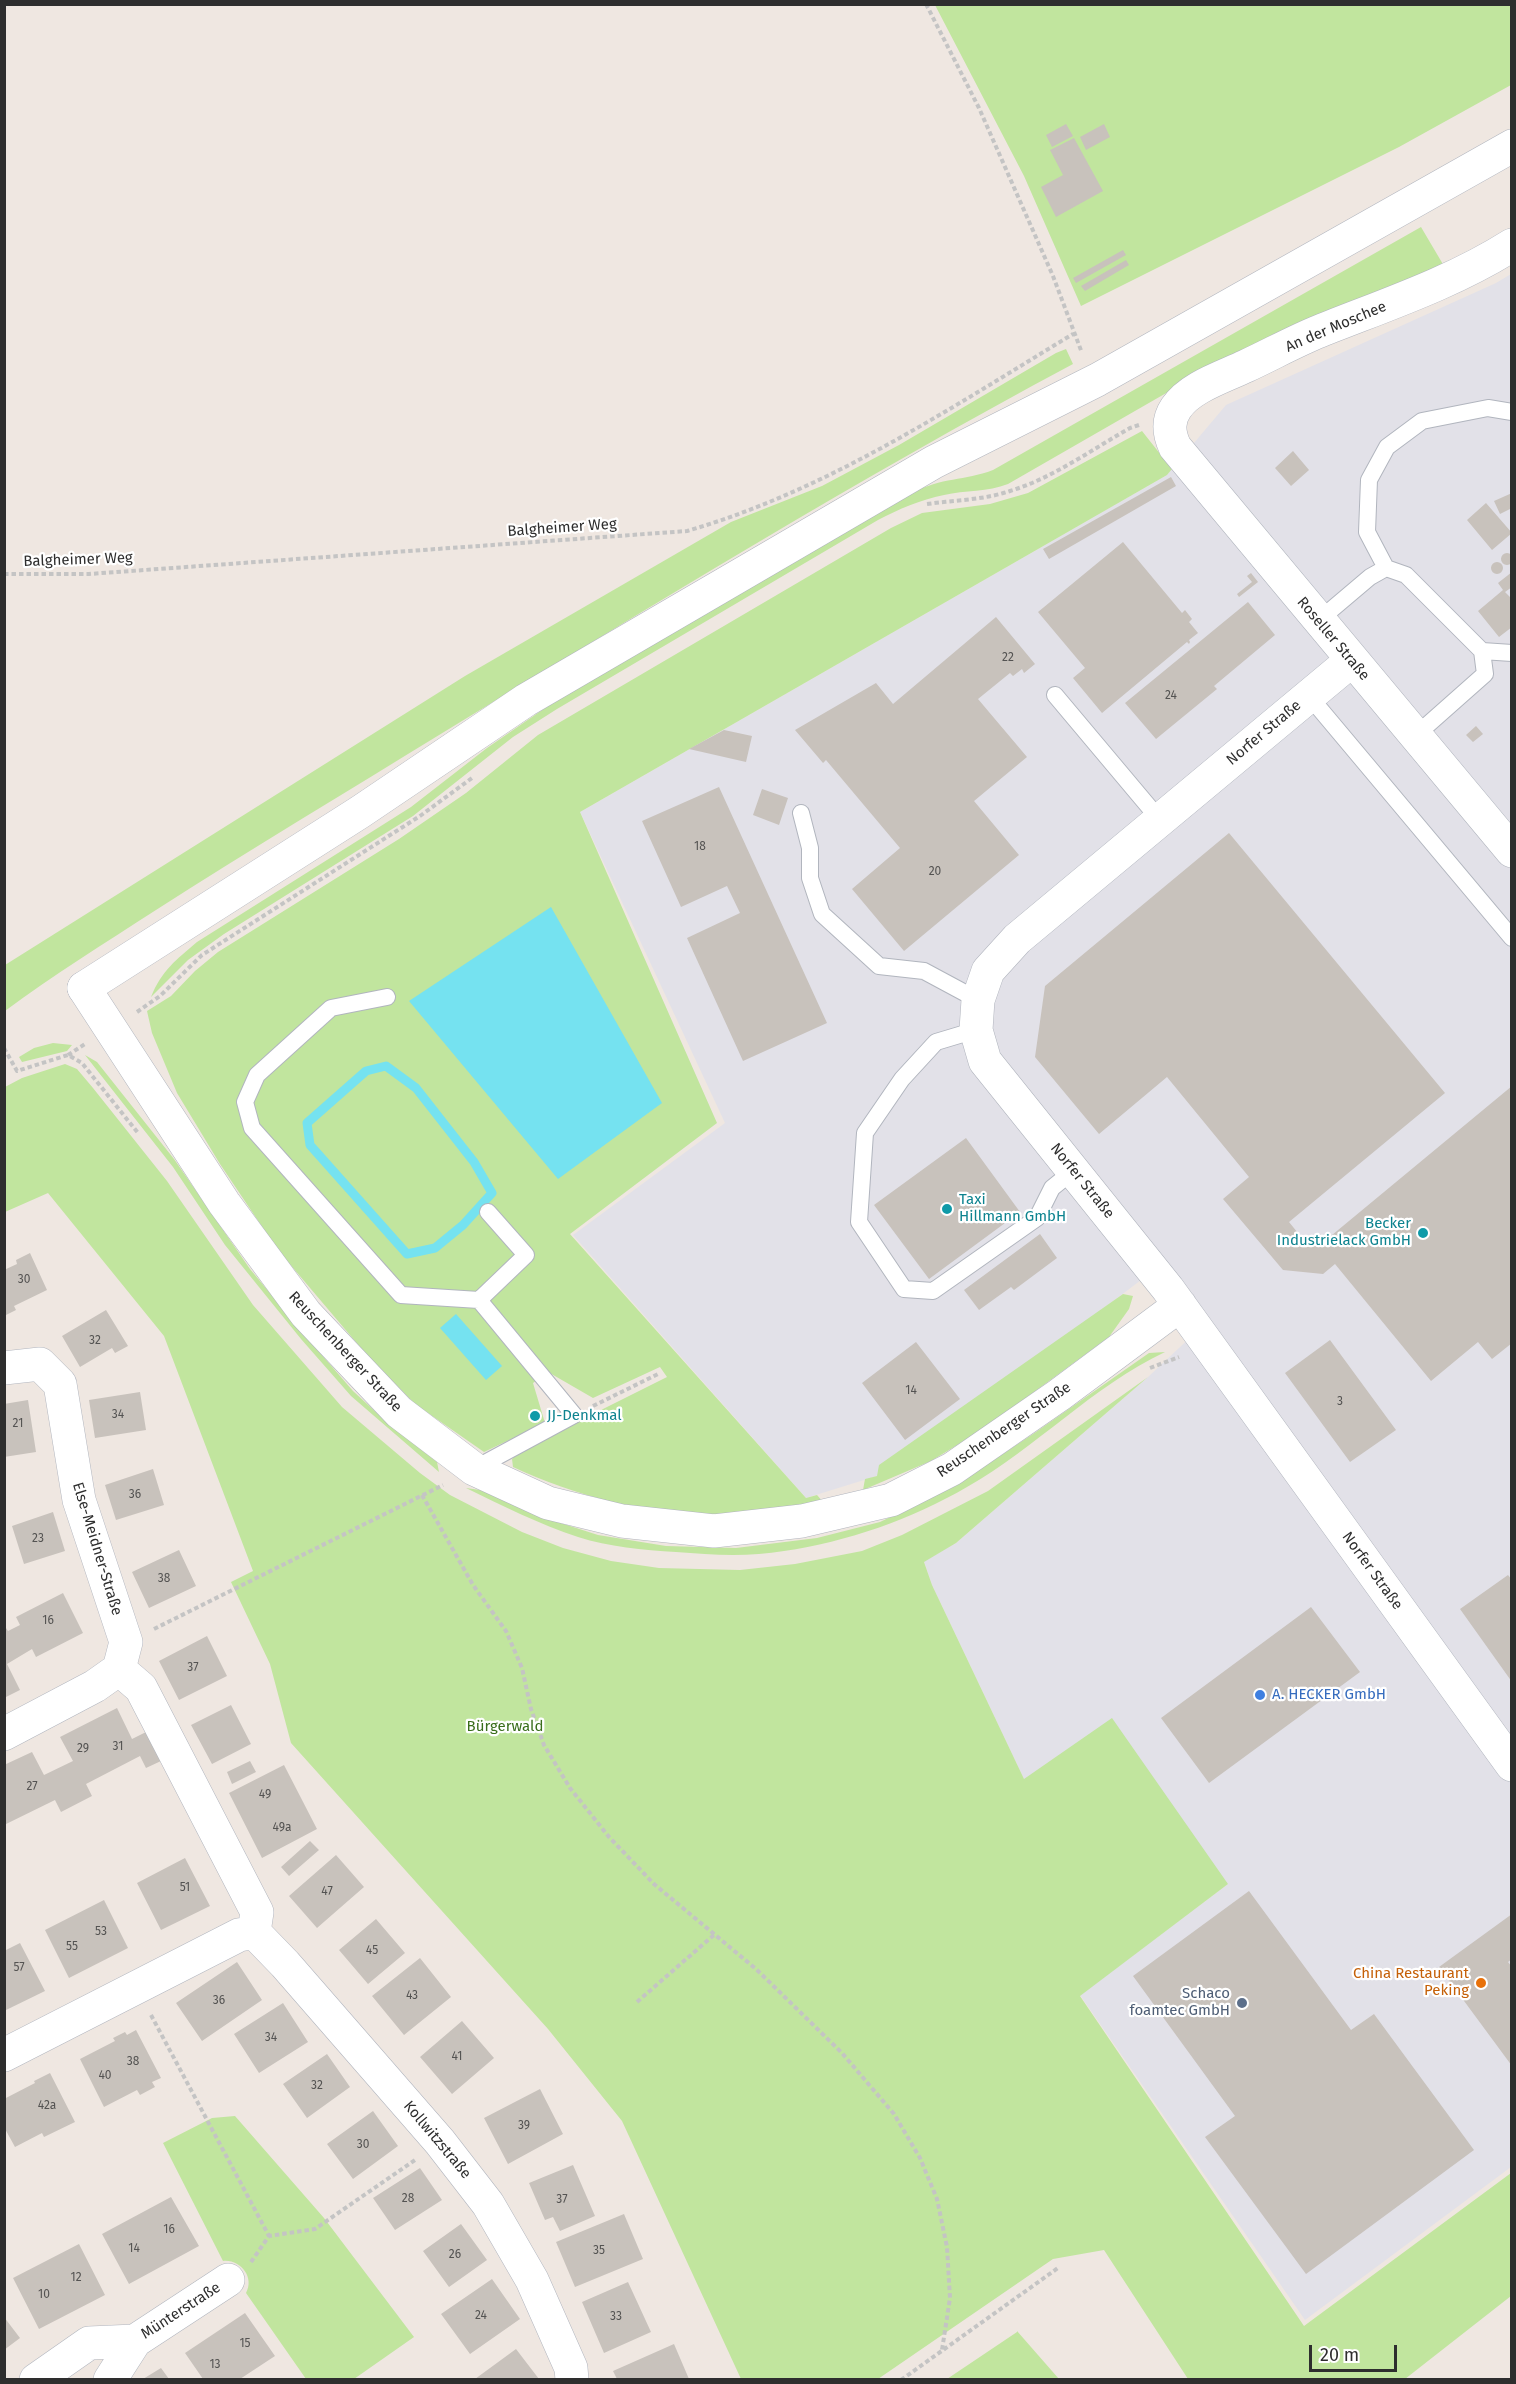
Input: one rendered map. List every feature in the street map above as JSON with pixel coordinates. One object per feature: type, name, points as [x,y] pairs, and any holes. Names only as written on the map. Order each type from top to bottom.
[{"type":"street","points":[[1097,380],[1512,146]]},
{"type":"street","name":"An der Moschee","points":[[1171,420],[1176,408],[1193,392],[1317,332],[1420,292],[1489,260],[1512,245]]},
{"type":"street","name":"Reuschenberger Straße","points":[[1097,380],[934,462],[526,700],[360,812],[84,988],[224,1203],[306,1314],[399,1412],[474,1469],[548,1503],[622,1521],[714,1531],[802,1521],[891,1500],[952,1469],[1059,1395],[1180,1305]]},
{"type":"street","name":"Roseller Straße","points":[[1171,420],[1169,434],[1175,447],[1351,661],[1512,851]]},
{"type":"street","name":"Norfer Straße","points":[[1351,661],[1017,939],[988,971],[977,1015],[985,1061],[1180,1305],[1512,1765]]},
{"type":"street","name":"Else-Meidner-Straße","points":[[4,1368],[40,1364],[60,1384],[79,1500],[123,1655]]},
{"type":"street","points":[[4,1734],[95,1686],[123,1655],[256,1912],[254,1932],[239,1935],[4,2055]]},
{"type":"street","name":"Kollwitzstraße","points":[[254,1932],[285,1964],[441,2142],[489,2204],[532,2280],[571,2368],[572,2379]]},
{"type":"street","name":"Münterstraße","points":[[110,2379],[135,2341],[228,2280]]},
{"type":"street","name":"Münterstraße","points":[[36,2379],[89,2343],[135,2341]]},
{"type":"lane","points":[[1415,736],[1485,674],[1482,651],[1406,575],[1386,568],[1367,532],[1369,480],[1387,447],[1422,421],[1488,408],[1512,412]]},
{"type":"lane","points":[[1318,621],[1370,577],[1386,568]]},
{"type":"lane","points":[[1482,651],[1512,652]]},
{"type":"lane","points":[[1055,695],[1160,820]]},
{"type":"lane","points":[[1309,696],[1512,938]]},
{"type":"lane","points":[[801,813],[810,848],[810,878],[822,914],[879,966],[924,971],[977,1015],[936,1042],[902,1079],[865,1133],[859,1222],[904,1289],[933,1291],[999,1245],[1037,1218],[1052,1188],[1073,1171]]},
{"type":"lane","points":[[387,998],[331,1008],[256,1075],[245,1102],[252,1128],[401,1295],[479,1300],[574,1415],[474,1469]]},
{"type":"lane","points":[[479,1300],[526,1256],[488,1212]]},
{"type":"path","points":[[926,4],[980,108],[1053,276],[1073,334],[1097,380]]},
{"type":"path","name":"Balgheimer Weg","points":[[4,574],[89,574],[687,531],[731,519],[802,489],[879,451],[1073,334]]},
{"type":"path","points":[[918,508],[1012,491],[1053,472],[1130,428],[1171,420]]},
{"type":"path","points":[[68,1055],[160,996],[202,955],[420,816],[474,776]]},
{"type":"path","points":[[4,1048],[16,1071]]},
{"type":"path","points":[[574,1415],[658,1374]]},
{"type":"path","points":[[123,1655],[232,1592],[474,1469]]},
{"type":"path","points":[[422,1495],[473,1585],[506,1631],[522,1668],[531,1708],[544,1745],[570,1788],[609,1837],[654,1884],[756,1969],[842,2053],[894,2114],[920,2158],[937,2199],[947,2247],[950,2298],[942,2350]]},
{"type":"path","points":[[637,2002],[715,1934]]},
{"type":"path","points":[[137,1987],[269,2236]]},
{"type":"path","points":[[228,2280],[246,2269],[269,2236],[315,2229],[441,2142]]},
{"type":"path","points":[[901,2379],[1058,2268]]},
{"type":"shaded area","points":[[1511,274],[1511,2167],[1305,2320],[1080,1995],[1228,1884],[1024,1779],[932,1585],[924,1561],[956,1543],[1148,1377],[1195,1333],[1149,1274],[877,1476],[806,1498],[573,1235],[725,1123],[580,812],[1167,475],[1226,405],[1496,283]]},
{"type":"green space","points":[[935,5],[1511,5],[1511,85],[1399,147],[1081,306],[1024,176]]},
{"type":"green space","points":[[1421,227],[1444,266],[1208,369],[1008,484],[935,497],[910,505],[878,520],[513,737],[413,816],[224,934],[188,960],[151,997],[165,972],[197,942],[411,807],[487,748],[548,706],[912,493],[933,484],[993,470]]},
{"type":"green space","points":[[1066,349],[1073,364],[835,497],[600,637],[192,887],[60,972],[5,1011],[5,965],[465,676],[731,522],[822,486],[899,445]]},
{"type":"green space","points":[[1142,431],[1172,469],[1167,475],[580,812],[717,1123],[570,1234],[806,1498],[817,1495],[824,1503],[751,1514],[690,1515],[629,1506],[599,1498],[540,1479],[513,1467],[512,1459],[523,1449],[667,1377],[660,1367],[593,1398],[548,1372],[533,1383],[545,1423],[484,1452],[415,1404],[366,1354],[277,1249],[220,1164],[177,1093],[152,1033],[147,1011],[171,996],[195,971],[218,952],[399,839],[466,793],[538,735],[891,528],[922,513],[990,504],[1028,493]]},
{"type":"green space","points":[[53,1043],[72,1045],[67,1051],[22,1062],[19,1057],[34,1048]]},
{"type":"green space","points":[[85,1055],[97,1062],[174,1159],[250,1269],[308,1339],[353,1391],[391,1426],[437,1462],[439,1472],[351,1396],[301,1339],[225,1245],[173,1167]]},
{"type":"green space","name":"Bürgerwald","points":[[65,1064],[77,1069],[93,1088],[167,1181],[253,1305],[342,1407],[420,1473],[450,1495],[522,1532],[563,1548],[611,1561],[659,1568],[740,1570],[795,1564],[862,1551],[902,1535],[988,1491],[1148,1377],[956,1543],[924,1562],[932,1585],[1024,1779],[1112,1718],[1228,1884],[1080,1996],[1304,2326],[1511,2173],[1511,2296],[1405,2379],[1188,2379],[1104,2250],[1053,2259],[878,2379],[741,2379],[622,2121],[548,2029],[291,1743],[270,1664],[231,1582],[253,1571],[164,1336],[48,1193],[5,1212],[5,1087],[22,1078]]},
{"type":"green space","points":[[1123,1294],[1133,1296],[1129,1309],[1109,1337],[985,1428],[931,1461],[863,1490],[865,1479],[877,1476],[879,1465]]},
{"type":"green space","points":[[1165,1352],[1113,1382],[1017,1454],[946,1499],[878,1528],[808,1547],[771,1553],[730,1555],[614,1546],[578,1537],[549,1526],[466,1488],[480,1490],[539,1516],[598,1535],[666,1546],[736,1548],[817,1538],[880,1522],[951,1488],[1149,1353]]},
{"type":"green space","points":[[235,2116],[324,2218],[414,2337],[354,2379],[306,2379],[246,2293],[249,2281],[244,2270],[235,2263],[223,2261],[163,2143],[212,2118]]},
{"type":"green space","points":[[1017,2332],[1059,2379],[947,2379]]},
{"type":"water","points":[[551,907],[662,1103],[558,1179],[409,1001]]},
{"type":"water","points":[[456,1314],[502,1366],[486,1380],[440,1328]]},
{"type":"building","points":[[1066,124],[1073,136],[1052,147],[1046,135]]},
{"type":"building","points":[[1104,124],[1110,137],[1086,150],[1080,137]]},
{"type":"building","points":[[1074,138],[1103,191],[1056,217],[1041,187],[1063,175],[1050,150]]},
{"type":"building","points":[[1123,250],[1126,255],[1076,283],[1073,278]]},
{"type":"building","points":[[1126,260],[1129,265],[1085,291],[1081,286]]},
{"type":"building","points":[[1293,451],[1309,470],[1291,486],[1275,468]]},
{"type":"building","points":[[1171,477],[1176,486],[1049,559],[1043,549]]},
{"type":"building","points":[[1512,493],[1512,508],[1500,514],[1494,501]]},
{"type":"building","points":[[1486,503],[1512,533],[1492,550],[1467,520]]},
{"type":"building","points":[[1123,542],[1182,613],[1185,610],[1192,619],[1189,622],[1198,633],[1189,640],[1189,644],[1187,642],[1102,713],[1073,678],[1085,668],[1038,612]]},
{"type":"building","points":[[1507,553],[1513,559],[1507,565],[1501,559]]},
{"type":"building","points":[[1499,562],[1503,568],[1499,574],[1495,574],[1491,566]]},
{"type":"building","points":[[1512,572],[1512,587],[1505,592],[1512,599],[1512,627],[1499,637],[1478,611],[1503,590],[1498,583]]},
{"type":"building","points":[[1251,573],[1258,582],[1239,597],[1237,594],[1252,582],[1247,576]]},
{"type":"building","points":[[1248,602],[1275,635],[1214,686],[1217,689],[1156,739],[1125,703]]},
{"type":"building","points":[[996,617],[1035,664],[1024,673],[1022,669],[1013,676],[1010,673],[978,699],[1027,757],[974,801],[1019,855],[904,951],[852,889],[900,848],[826,760],[823,763],[795,730],[876,683],[893,704]]},
{"type":"building","points":[[1476,726],[1483,734],[1473,742],[1466,735]]},
{"type":"building","points":[[724,730],[752,736],[746,762],[689,749]]},
{"type":"building","points":[[719,787],[827,1023],[743,1061],[687,938],[740,913],[727,886],[681,907],[642,821]]},
{"type":"building","points":[[762,789],[788,798],[779,825],[753,815]]},
{"type":"building","points":[[1229,833],[1445,1093],[1289,1222],[1306,1243],[1320,1245],[1512,1086],[1512,1343],[1492,1359],[1478,1342],[1431,1381],[1335,1264],[1323,1274],[1283,1270],[1223,1199],[1249,1177],[1167,1077],[1099,1134],[1035,1057],[1045,986]]},
{"type":"building","name":"Taxi Hillmann GmbH","points":[[966,1138],[1020,1212],[929,1279],[874,1205]]},
{"type":"building","points":[[1040,1234],[1057,1258],[1014,1290],[1011,1287],[979,1310],[964,1290]]},
{"type":"building","points":[[30,1253],[47,1290],[14,1306],[16,1310],[4,1316],[4,1270],[17,1264],[16,1260]]},
{"type":"building","points":[[106,1310],[128,1346],[115,1353],[112,1348],[80,1367],[62,1336]]},
{"type":"building","points":[[1330,1340],[1396,1430],[1350,1462],[1285,1373]]},
{"type":"building","points":[[916,1342],[960,1399],[905,1440],[862,1383]]},
{"type":"building","points":[[140,1392],[146,1430],[95,1438],[89,1400]]},
{"type":"building","points":[[28,1400],[36,1452],[4,1457],[4,1404]]},
{"type":"building","points":[[153,1469],[164,1505],[116,1520],[105,1485]]},
{"type":"building","points":[[53,1512],[65,1551],[24,1564],[12,1526]]},
{"type":"building","points":[[179,1550],[196,1586],[149,1608],[132,1572]]},
{"type":"building","points":[[1508,1575],[1512,1580],[1512,1682],[1460,1609]]},
{"type":"building","points":[[63,1593],[83,1633],[36,1657],[32,1649],[7,1664],[20,1690],[4,1698],[4,1625],[8,1631],[20,1625],[16,1617]]},
{"type":"building","name":"A. HECKER GmbH","points":[[1311,1607],[1360,1672],[1209,1783],[1161,1718]]},
{"type":"building","points":[[207,1636],[227,1676],[179,1700],[159,1661]]},
{"type":"building","points":[[231,1705],[251,1744],[212,1764],[191,1725]]},
{"type":"building","points":[[117,1708],[132,1739],[146,1732],[161,1761],[146,1768],[140,1756],[86,1784],[92,1796],[61,1812],[55,1800],[4,1825],[4,1765],[32,1752],[44,1775],[73,1761],[60,1737]]},
{"type":"building","points":[[250,1761],[256,1772],[232,1784],[227,1772]]},
{"type":"building","points":[[284,1765],[317,1829],[262,1858],[229,1793]]},
{"type":"building","points":[[310,1841],[319,1850],[289,1876],[281,1867]]},
{"type":"building","points":[[336,1855],[364,1887],[317,1928],[289,1896]]},
{"type":"building","points":[[185,1858],[210,1906],[161,1930],[137,1883]]},
{"type":"building","points":[[1249,1891],[1351,2030],[1374,2014],[1474,2150],[1306,2274],[1205,2137],[1235,2116],[1133,1976]]},
{"type":"building","points":[[104,1900],[128,1948],[69,1978],[45,1930]]},
{"type":"building","name":"China Restaurant Peking","points":[[1512,1914],[1512,1959],[1508,1962],[1512,1967],[1512,2066],[1439,1967]]},
{"type":"building","points":[[376,1919],[405,1953],[368,1984],[339,1950]]},
{"type":"building","points":[[20,1943],[45,1991],[4,2011],[4,1951]]},
{"type":"building","points":[[420,1958],[451,1997],[404,2035],[372,1996]]},
{"type":"building","points":[[237,1962],[262,2000],[202,2041],[176,2003]]},
{"type":"building","points":[[283,2003],[308,2042],[259,2073],[234,2034]]},
{"type":"building","points":[[462,2021],[494,2058],[452,2094],[420,2057]]},
{"type":"building","points":[[136,2030],[161,2078],[152,2082],[155,2087],[140,2095],[137,2090],[104,2107],[80,2059],[115,2041],[113,2038]]},
{"type":"building","points":[[327,2054],[350,2087],[307,2118],[283,2084]]},
{"type":"building","points":[[50,2073],[75,2122],[44,2137],[42,2133],[15,2147],[4,2127],[4,2099]]},
{"type":"building","points":[[540,2089],[563,2134],[508,2164],[484,2118]]},
{"type":"building","points":[[373,2111],[398,2146],[353,2179],[327,2144]]},
{"type":"building","points":[[573,2165],[595,2216],[560,2231],[553,2217],[545,2220],[529,2183]]},
{"type":"building","points":[[420,2168],[442,2200],[395,2230],[373,2198]]},
{"type":"building","points":[[171,2197],[199,2246],[129,2284],[102,2234]]},
{"type":"building","points":[[624,2214],[643,2259],[575,2287],[556,2242]]},
{"type":"building","points":[[461,2224],[487,2260],[449,2287],[423,2251]]},
{"type":"building","points":[[79,2244],[105,2295],[39,2329],[13,2278]]},
{"type":"building","points":[[492,2279],[520,2319],[470,2354],[441,2314]]},
{"type":"building","points":[[628,2282],[651,2332],[604,2353],[582,2302]]},
{"type":"building","points":[[245,2313],[275,2356],[240,2379],[203,2379],[185,2353]]},
{"type":"building","points":[[4,2317],[20,2338],[4,2350]]},
{"type":"building","points":[[674,2344],[689,2379],[617,2379],[613,2371]]},
{"type":"building","points":[[516,2349],[539,2379],[475,2379]]},
{"type":"building","points":[[161,2368],[169,2379],[143,2379]]},
{"type":"waterway","points":[[386,1066],[416,1088],[474,1162],[492,1193],[463,1225],[435,1248],[407,1254],[310,1145],[307,1123],[366,1071],[386,1066]]},
{"type":"place","name":"Taxi Hillmann GmbH","points":[[947,1209]]},
{"type":"place","name":"Becker Industrielack GmbH","points":[[1423,1233]]},
{"type":"place","name":"JJ-Denkmal","points":[[535,1416]]},
{"type":"place","name":"A. HECKER GmbH","points":[[1260,1695]]},
{"type":"place","name":"China Restaurant Peking","points":[[1481,1983]]},
{"type":"place","name":"Schaco foamtec GmbH","points":[[1242,2003]]}]
